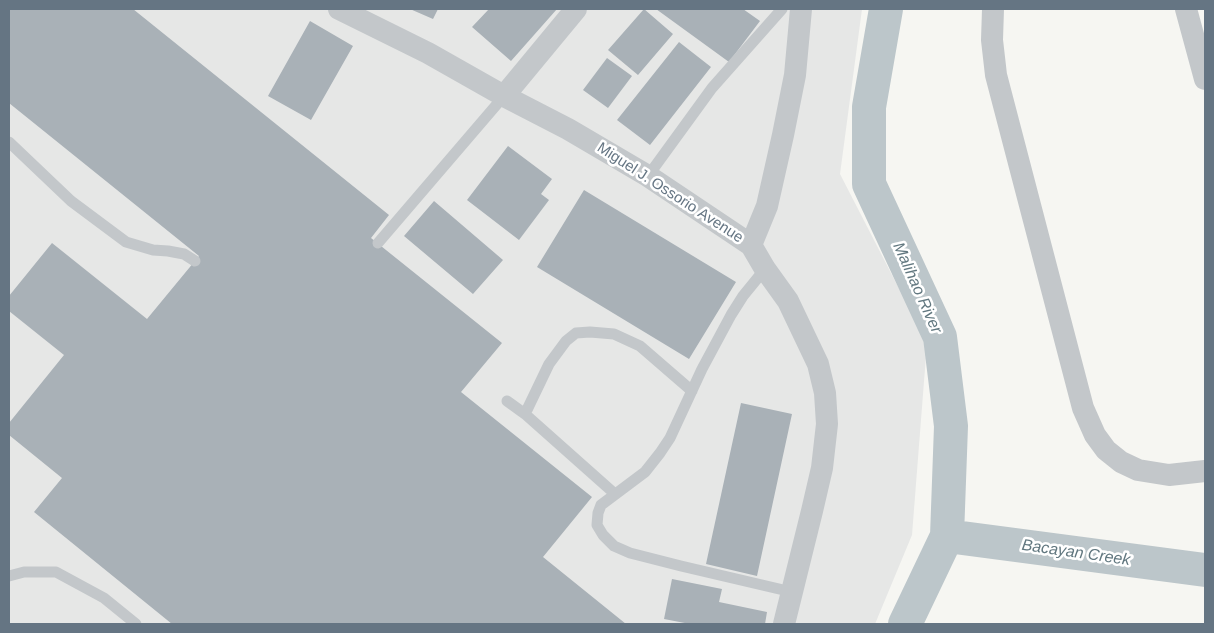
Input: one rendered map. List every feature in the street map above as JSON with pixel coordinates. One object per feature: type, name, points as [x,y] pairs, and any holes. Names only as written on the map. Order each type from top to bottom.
[{"type":"street","name":"Miguel J. Ossorio Avenue","points":[[339,9],[568,129],[648,176],[751,245],[765,269],[788,301],[818,364],[825,393],[828,424],[822,468],[784,624]]},
{"type":"street","points":[[504,96],[576,9]]},
{"type":"street","points":[[751,245],[767,206],[784,135],[795,75],[801,9]]},
{"type":"street","points":[[993,9],[992,40],[996,75],[1083,408],[1095,435],[1106,450],[1121,462],[1138,470],[1169,475],[1205,471]]},
{"type":"street","points":[[1186,9],[1205,79]]},
{"type":"lane","points":[[648,176],[712,88],[782,9]]},
{"type":"lane","points":[[378,243],[504,96]]},
{"type":"lane","points":[[9,142],[70,201],[126,242],[154,250],[184,254],[195,261]]},
{"type":"lane","points":[[765,269],[743,296],[731,315],[702,368],[670,438],[660,454],[645,472],[601,505],[597,524],[603,535],[614,546],[630,552],[664,562],[792,592]]},
{"type":"lane","points":[[525,414],[548,364],[566,341],[576,333],[614,334],[640,346],[692,391]]},
{"type":"lane","points":[[507,401],[525,414],[615,494]]},
{"type":"lane","points":[[9,576],[24,572],[56,572],[104,598],[136,624]]},
{"type":"shaded area","points":[[9,9],[862,9],[840,174],[927,343],[912,535],[875,624],[9,624]]},
{"type":"building","points":[[9,9],[133,9],[389,215],[371,238],[502,343],[461,392],[592,497],[543,557],[626,624],[172,624],[34,512],[62,478],[9,435],[9,423],[64,355],[9,311],[9,296],[52,243],[147,319],[199,256],[9,103]]},
{"type":"building","points":[[410,9],[438,9],[433,19]]},
{"type":"building","points":[[489,9],[557,9],[511,61],[472,27]]},
{"type":"building","points":[[644,9],[673,34],[638,75],[608,50]]},
{"type":"building","points":[[656,9],[743,9],[760,21],[729,62]]},
{"type":"building","points":[[310,21],[353,46],[311,120],[268,96]]},
{"type":"building","points":[[679,42],[711,67],[650,145],[617,120]]},
{"type":"building","points":[[607,58],[632,76],[608,108],[583,90]]},
{"type":"building","points":[[508,146],[552,179],[541,194],[549,200],[519,240],[467,200]]},
{"type":"building","points":[[584,190],[736,282],[689,359],[537,267]]},
{"type":"building","points":[[434,201],[503,260],[473,294],[404,236]]},
{"type":"building","points":[[741,403],[792,414],[757,576],[706,564]]},
{"type":"building","points":[[672,579],[722,589],[719,602],[767,612],[765,624],[690,624],[664,619]]},
{"type":"waterway","name":"Malihao River","points":[[886,9],[869,107],[869,184],[940,337],[951,426],[947,536],[905,624]]},
{"type":"waterway","name":"Bacayan Creek","points":[[947,536],[1205,570]]}]
